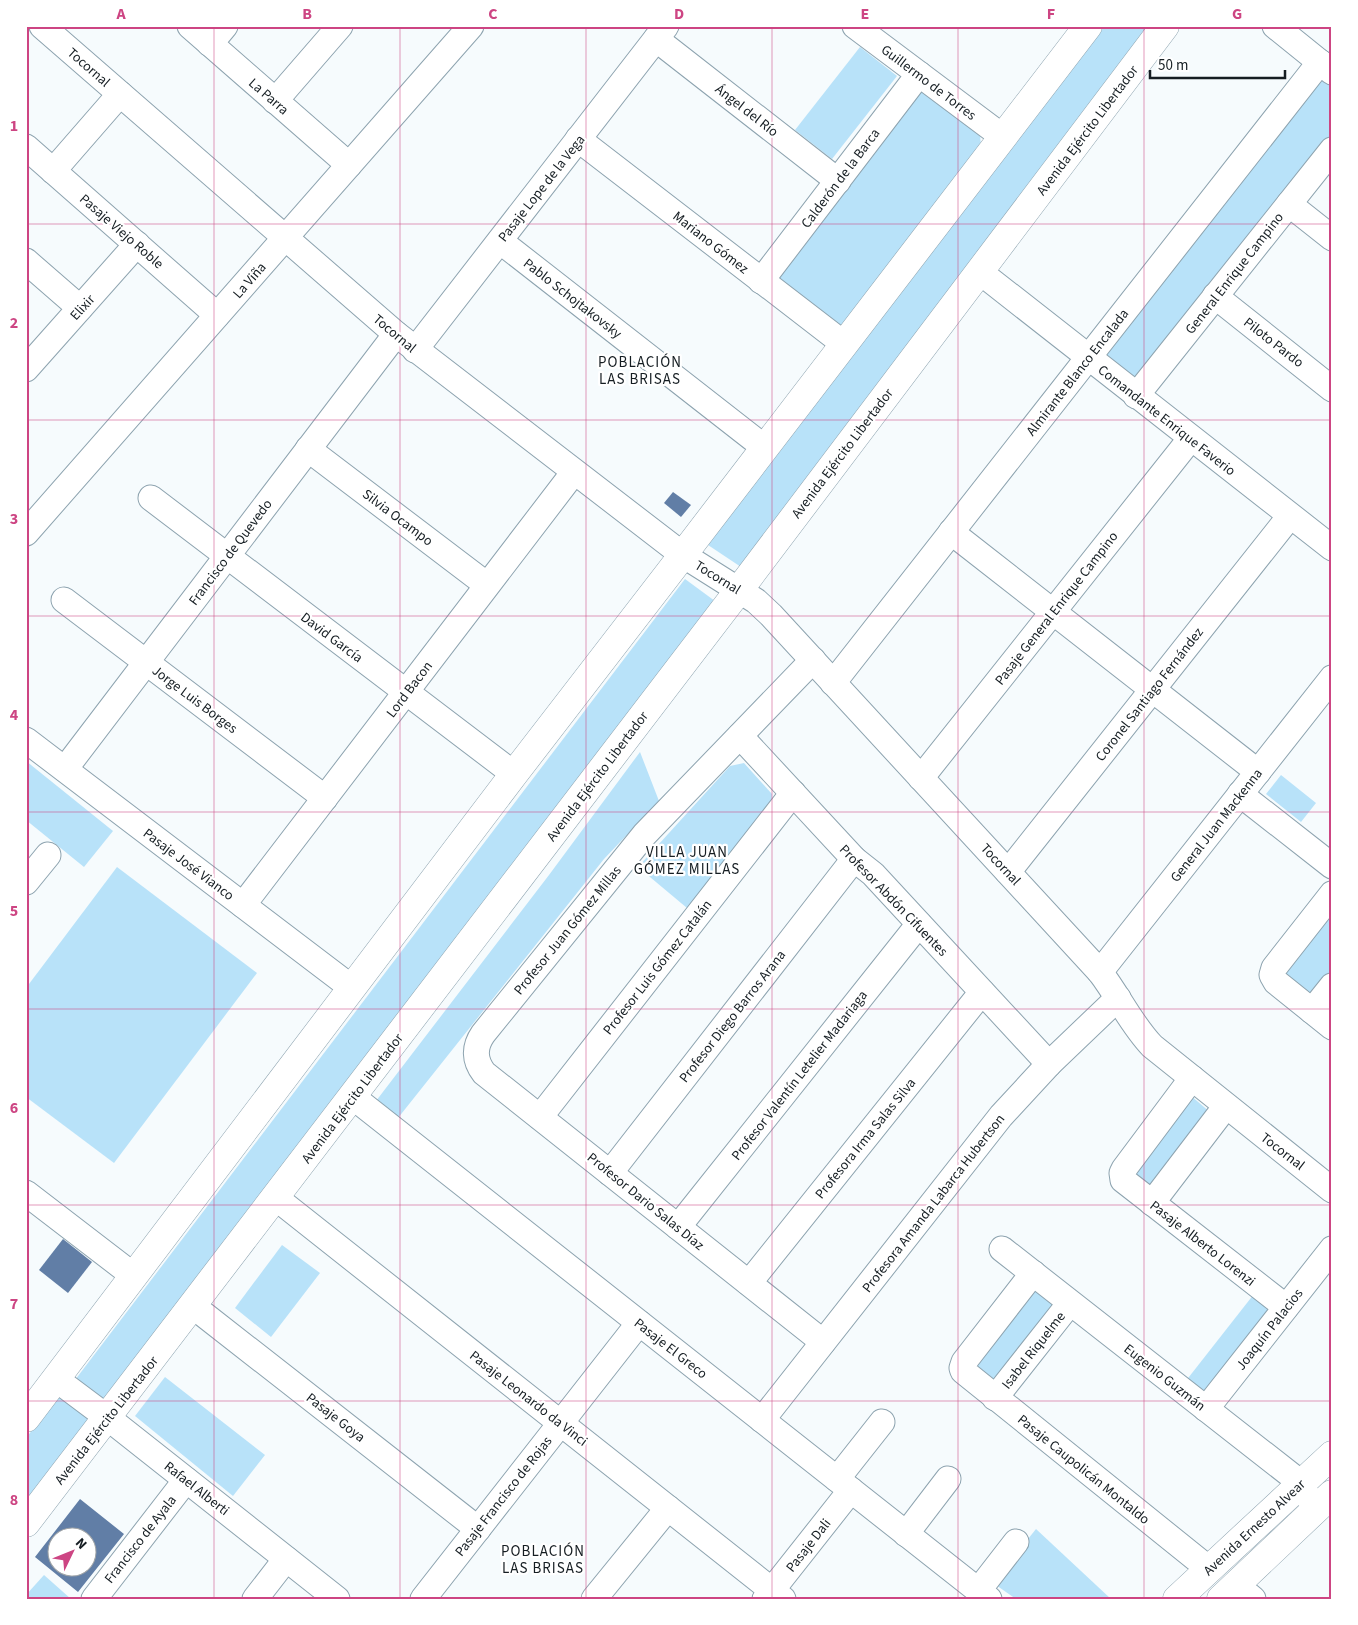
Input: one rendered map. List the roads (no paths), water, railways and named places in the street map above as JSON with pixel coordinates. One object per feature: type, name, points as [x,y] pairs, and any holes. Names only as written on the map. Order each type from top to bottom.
[{"type":"main road","name":"Avenida Ejército Libertador","points":[[26,1523],[739,590],[1165,26]]},
{"type":"main road","points":[[26,1418],[514,774],[1003,137],[1078,30]]},
{"type":"main road","name":"Avenida Ernesto Alvear","points":[[1177,1599],[1332,1455]]},
{"type":"main road","points":[[1236,1594],[1330,1499]]},
{"type":"street","name":"Tocornal","points":[[42,26],[415,350],[683,555],[756,601],[813,660],[1100,972],[1143,1037],[1332,1190]]},
{"type":"street","name":"La Parra","points":[[190,26],[218,35],[275,101],[349,165]]},
{"type":"street","points":[[275,101],[340,26]]},
{"type":"street","name":"La Viña","points":[[26,533],[471,26]]},
{"type":"street","name":"Guillermo de Torres","points":[[855,26],[1003,137]]},
{"type":"street","points":[[1274,26],[1326,67]]},
{"type":"street","name":"Pasaje Lope de la Vega","points":[[415,350],[661,33]]},
{"type":"street","name":"Ángel del Río","points":[[661,33],[838,181]]},
{"type":"street","name":"Almirante Blanco Encalada","points":[[833,683],[1088,358],[1326,67]]},
{"type":"street","name":"Calderón de la Barca","points":[[762,281],[919,74]]},
{"type":"street","points":[[53,171],[120,94]]},
{"type":"street","name":"Mariano Gómez","points":[[578,139],[844,344]]},
{"type":"street","name":"Pasaje Viejo Roble","points":[[26,147],[217,315]]},
{"type":"street","name":"General Enrique Campino","points":[[1136,396],[1332,150]]},
{"type":"street","points":[[1288,204],[1332,238]]},
{"type":"street","name":"Pablo Schojtakovsky","points":[[500,241],[765,448]]},
{"type":"street","name":"Elixir","points":[[26,369],[137,244]]},
{"type":"street","points":[[26,261],[80,308]]},
{"type":"street","name":"Comandante Enrique Faverio","points":[[980,272],[1332,548]]},
{"type":"street","name":"Piloto Pardo","points":[[1215,296],[1332,389]]},
{"type":"street","name":"Francisco de Quevedo","points":[[65,769],[396,334]]},
{"type":"street","name":"Pasaje General Enrique Campino","points":[[921,778],[1190,438]]},
{"type":"street","name":"Silvia Ocampo","points":[[308,449],[488,585]]},
{"type":"street","name":"Lord Bacon","points":[[244,905],[574,472]]},
{"type":"street","name":"David García","points":[[151,498],[514,774]]},
{"type":"street","name":"Coronel Santiago Fernández","points":[[1008,872],[1290,516]]},
{"type":"street","points":[[951,532],[1258,772]]},
{"type":"street","name":"Jorge Luis Borges","points":[[64,600],[325,798]]},
{"type":"street","name":"Profesor Juan Gómez Millas","points":[[476,1055],[479,1040],[483,1034],[615,870],[666,811],[813,660]]},
{"type":"street","name":"General Juan Mackenna","points":[[1100,972],[1332,678]]},
{"type":"street","name":"Profesor Abdón Cifuentes","points":[[740,736],[854,858],[873,874],[1049,1064]]},
{"type":"street","name":"Pasaje José Vianco","points":[[26,740],[352,988]]},
{"type":"street","name":"Profesor Luis Gómez Catalán","points":[[540,1117],[793,793]]},
{"type":"street","points":[[1240,794],[1332,866]]},
{"type":"street","points":[[26,881],[48,855]]},
{"type":"street","name":"Profesor Diego Barros Arana","points":[[610,1173],[854,858]]},
{"type":"street","points":[[1332,894],[1274,968],[1272,975],[1276,982],[1332,1027]]},
{"type":"street","name":"Profesor Valentín Letelier Madariaga","points":[[678,1227],[919,924]]},
{"type":"street","points":[[1312,1011],[1332,986]]},
{"type":"street","name":"Profesora Irma Salas Silva","points":[[748,1283],[982,992]]},
{"type":"street","name":"Profesora Amanda Labarca Hubertson","points":[[762,1420],[1001,1116],[1049,1064],[1118,998]]},
{"type":"street","name":"Profesor Dario Salas Díaz","points":[[476,1055],[484,1073],[823,1342]]},
{"type":"street","name":"Pasaje Alberto Lorenzi","points":[[1192,1078],[1124,1169],[1122,1177],[1125,1182],[1286,1307]]},
{"type":"street","name":"Pasaje El Greco","points":[[353,1097],[983,1595]]},
{"type":"street","points":[[1152,1203],[1226,1106]]},
{"type":"street","points":[[26,1193],[134,1276]]},
{"type":"street","name":"Pasaje Leonardo da Vinci","points":[[276,1198],[668,1508],[773,1596]]},
{"type":"street","name":"Eugenio Guzmán","points":[[1002,1249],[1301,1483],[1301,1488],[1307,1497],[1319,1501],[1330,1499]]},
{"type":"street","name":"Joaquín Palacios","points":[[1206,1409],[1332,1249]]},
{"type":"street","name":"Pasaje Caupolicán Montaldo","points":[[1033,1273],[964,1362],[962,1368],[965,1373],[995,1398],[1209,1569]]},
{"type":"street","name":"Isabel Riquelme","points":[[995,1398],[1070,1302]]},
{"type":"street","name":"Pasaje Goya","points":[[193,1306],[478,1529]]},
{"type":"street","name":"Pasaje Francisco de Rojas","points":[[423,1599],[639,1323]]},
{"type":"street","name":"Rafael Alberti","points":[[56,1379],[337,1599]]},
{"type":"street","name":"Pasaje Dali","points":[[773,1596],[882,1422]]},
{"type":"street","points":[[906,1534],[948,1479]]},
{"type":"street","name":"Francisco de Ayala","points":[[94,1599],[186,1480]]},
{"type":"street","points":[[594,1599],[668,1508]]},
{"type":"street","points":[[983,1595],[1016,1542]]},
{"type":"street","points":[[255,1599],[286,1558]]},
{"type":"district","name":"POBLACIÓN LAS BRISAS","points":[[640,370]]},
{"type":"district","name":"VILLA JUAN GÓMEZ MILLAS","points":[[687,860]]},
{"type":"district","name":"POBLACIÓN LAS BRISAS","points":[[543,1560]]}]
